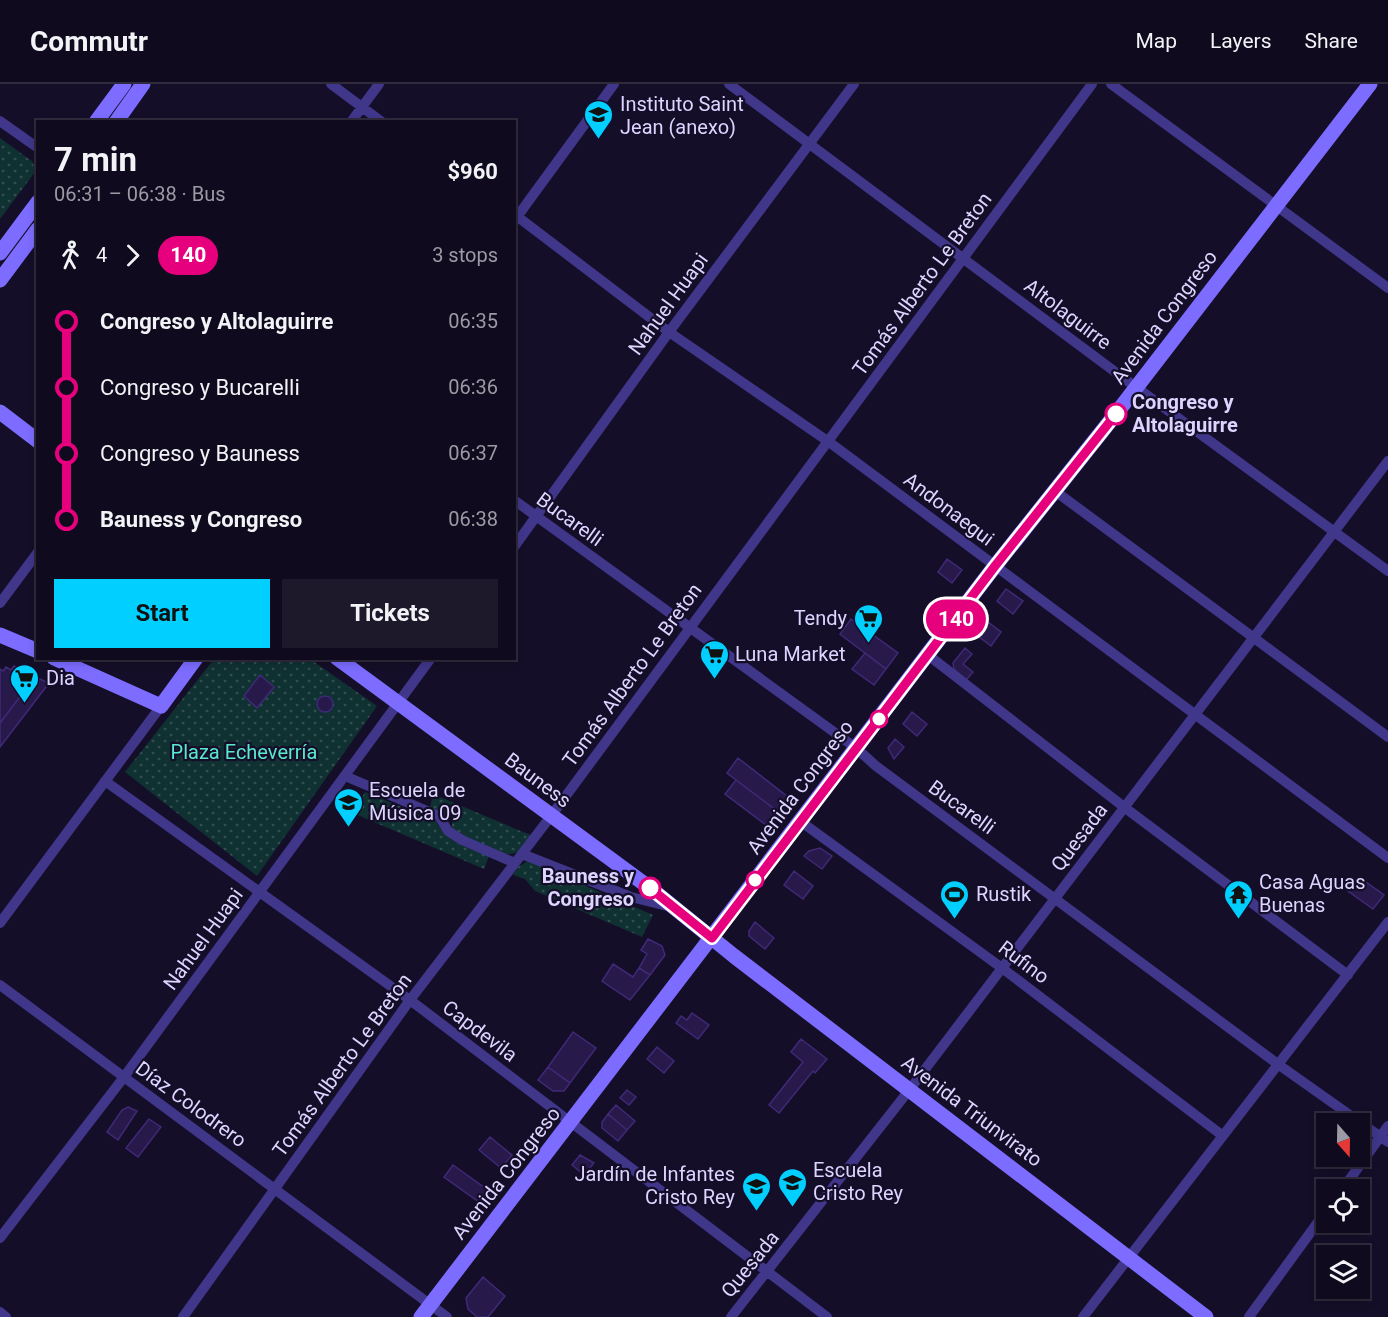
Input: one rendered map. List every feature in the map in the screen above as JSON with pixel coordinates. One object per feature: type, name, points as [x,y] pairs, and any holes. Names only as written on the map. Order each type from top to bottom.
[{"type":"main road","points":[[97,120],[124,84]]},
{"type":"main road","points":[[117,120],[143,84]]},
{"type":"main road","name":"Avenida Congreso","points":[[421,1317],[995,566],[1137,387],[1370,84]]},
{"type":"main road","points":[[0,253],[36,205]]},
{"type":"main road","points":[[0,280],[36,232]]},
{"type":"main road","points":[[0,412],[36,439]]},
{"type":"main road","points":[[0,635],[36,650]]},
{"type":"main road","points":[[58,660],[161,706],[195,660]]},
{"type":"main road","name":"Bauness","points":[[340,660],[712,938]]},
{"type":"main road","name":"Avenida Triunvirato","points":[[712,938],[1206,1317]]},
{"type":"street","points":[[331,84],[379,120]]},
{"type":"street","points":[[352,120],[379,84]]},
{"type":"street","points":[[516,217],[614,84]]},
{"type":"street","name":"Altolaguirre","points":[[729,84],[1388,571]]},
{"type":"street","name":"Nahuel Huapi","points":[[516,544],[669,332],[854,84]]},
{"type":"street","name":"Tomás Alberto Le Breton","points":[[183,1317],[410,1000],[551,816],[1092,84]]},
{"type":"street","points":[[1111,84],[1388,288]]},
{"type":"street","points":[[0,121],[36,147]]},
{"type":"street","name":"Andonaegui","points":[[516,217],[669,332],[829,442],[1388,858]]},
{"type":"street","name":"Quesada","points":[[730,1317],[910,1089],[1252,636],[1388,461]]},
{"type":"street","points":[[1055,490],[1388,737]]},
{"type":"street","name":"Bucarelli","points":[[516,501],[856,748],[876,766],[1279,1065],[1384,1139]]},
{"type":"street","points":[[0,603],[36,555]]},
{"type":"street","points":[[928,655],[1124,807],[1348,975]]},
{"type":"street","name":"Nahuel Huapi","points":[[0,1238],[124,1077],[430,660]]},
{"type":"street","points":[[0,923],[161,706]]},
{"type":"street","points":[[345,776],[439,816],[448,831],[462,840],[631,897],[674,908]]},
{"type":"street","name":"Capdevila","points":[[105,782],[410,1000],[827,1317]]},
{"type":"street","name":"Rufino","points":[[801,821],[1002,968],[1223,1136]]},
{"type":"street","points":[[1083,1317],[1388,922]]},
{"type":"street","name":"Díaz Colodrero","points":[[0,985],[447,1317]]},
{"type":"street","points":[[1351,1179],[1384,1139],[1388,1126]]},
{"type":"street","points":[[1249,1317],[1316,1225]]},
{"type":"street","points":[[0,1312],[6,1317]]},
{"type":"green space","points":[[0,138],[33,162],[35,172],[0,219]]},
{"type":"green space","name":"Plaza Echeverría","points":[[213,660],[311,660],[377,706],[257,876],[125,772]]},
{"type":"green space","points":[[365,792],[436,821],[452,839],[465,847],[489,856],[484,869],[353,813]]},
{"type":"green space","points":[[433,794],[531,835],[522,848],[515,853],[501,853],[493,850],[452,829],[452,817],[430,808]]},
{"type":"green space","points":[[528,861],[653,915],[642,937],[535,891],[525,879],[513,875],[518,867]]},
{"type":"building","points":[[947,559],[962,570],[952,583],[938,572]]},
{"type":"building","points":[[1006,589],[1023,601],[1013,614],[997,601]]},
{"type":"building","name":"Tendy","points":[[851,619],[898,653],[886,669],[840,634]]},
{"type":"building","points":[[984,619],[1001,632],[991,646],[974,633]]},
{"type":"building","points":[[965,648],[972,654],[963,664],[973,672],[966,680],[954,669],[953,663]]},
{"type":"building","points":[[865,653],[886,669],[874,685],[852,669]]},
{"type":"building","points":[[14,666],[35,677],[0,723],[0,669],[3,671],[6,667],[11,670]]},
{"type":"building","points":[[260,675],[274,687],[257,708],[244,696]]},
{"type":"building","name":"Dia","points":[[35,677],[49,683],[0,747],[0,723]]},
{"type":"building","points":[[325,696],[333,704],[325,712],[317,704]]},
{"type":"building","points":[[912,712],[927,724],[917,736],[903,724]]},
{"type":"building","points":[[895,739],[904,747],[894,759],[888,748]]},
{"type":"building","points":[[738,758],[788,797],[777,811],[727,773]]},
{"type":"building","points":[[736,780],[777,811],[766,825],[725,794]]},
{"type":"building","points":[[820,848],[832,856],[822,869],[804,856],[809,851]]},
{"type":"building","points":[[794,871],[813,886],[803,899],[784,885]]},
{"type":"building","points":[[1359,877],[1384,895],[1373,909],[1348,891]]},
{"type":"building","points":[[755,922],[774,938],[765,949],[749,936],[749,931]]},
{"type":"building","points":[[648,939],[662,946],[665,955],[650,975],[639,968],[647,954],[641,950]]},
{"type":"building","points":[[613,964],[633,977],[639,968],[650,975],[630,1000],[602,981]]},
{"type":"building","points":[[692,1013],[709,1025],[698,1039],[676,1023],[681,1016],[687,1020]]},
{"type":"building","points":[[573,1032],[596,1048],[570,1083],[548,1067]]},
{"type":"building","points":[[801,1039],[827,1059],[815,1073],[813,1071],[779,1113],[769,1105],[803,1062],[791,1052]]},
{"type":"building","points":[[657,1047],[674,1061],[664,1073],[647,1059]]},
{"type":"building","points":[[548,1067],[570,1083],[564,1091],[553,1091],[538,1080]]},
{"type":"building","points":[[627,1090],[636,1097],[629,1105],[620,1098]]},
{"type":"building","points":[[616,1105],[635,1121],[627,1130],[608,1114]]},
{"type":"building","points":[[128,1107],[137,1111],[118,1140],[107,1132],[122,1110]]},
{"type":"building","points":[[608,1114],[627,1130],[618,1141],[602,1128],[602,1122]]},
{"type":"building","points":[[149,1119],[161,1127],[138,1157],[126,1148]]},
{"type":"building","points":[[490,1137],[512,1155],[501,1168],[479,1150]]},
{"type":"building","points":[[580,1155],[594,1163],[584,1175],[572,1165]]},
{"type":"building","points":[[453,1165],[492,1193],[483,1205],[444,1177]]},
{"type":"building","points":[[483,1277],[505,1296],[488,1317],[477,1317],[468,1309],[466,1298]]},
{"type":"bus line","name":"140","points":[[650,888],[712,938],[995,566],[1116,414]]},
{"type":"place","name":"Instituto Saint Jean (anexo)","points":[[599,140]]},
{"type":"place","name":"Congreso y Altolaguirre","points":[[1116,414]]},
{"type":"place","name":"Tendy","points":[[868,644]]},
{"type":"place","name":"Luna Market","points":[[714,680]]},
{"type":"place","name":"Dia","points":[[25,704]]},
{"type":"place","name":"Escuela de Música 09","points":[[348,828]]},
{"type":"place","name":"Bauness y Congreso","points":[[650,888]]},
{"type":"place","name":"Rustik","points":[[955,920]]},
{"type":"place","name":"Casa Aguas Buenas","points":[[1238,920]]},
{"type":"place","name":"Escuela Cristo Rey","points":[[792,1208]]},
{"type":"place","name":"Jardín de Infantes Cristo Rey","points":[[756,1212]]}]
